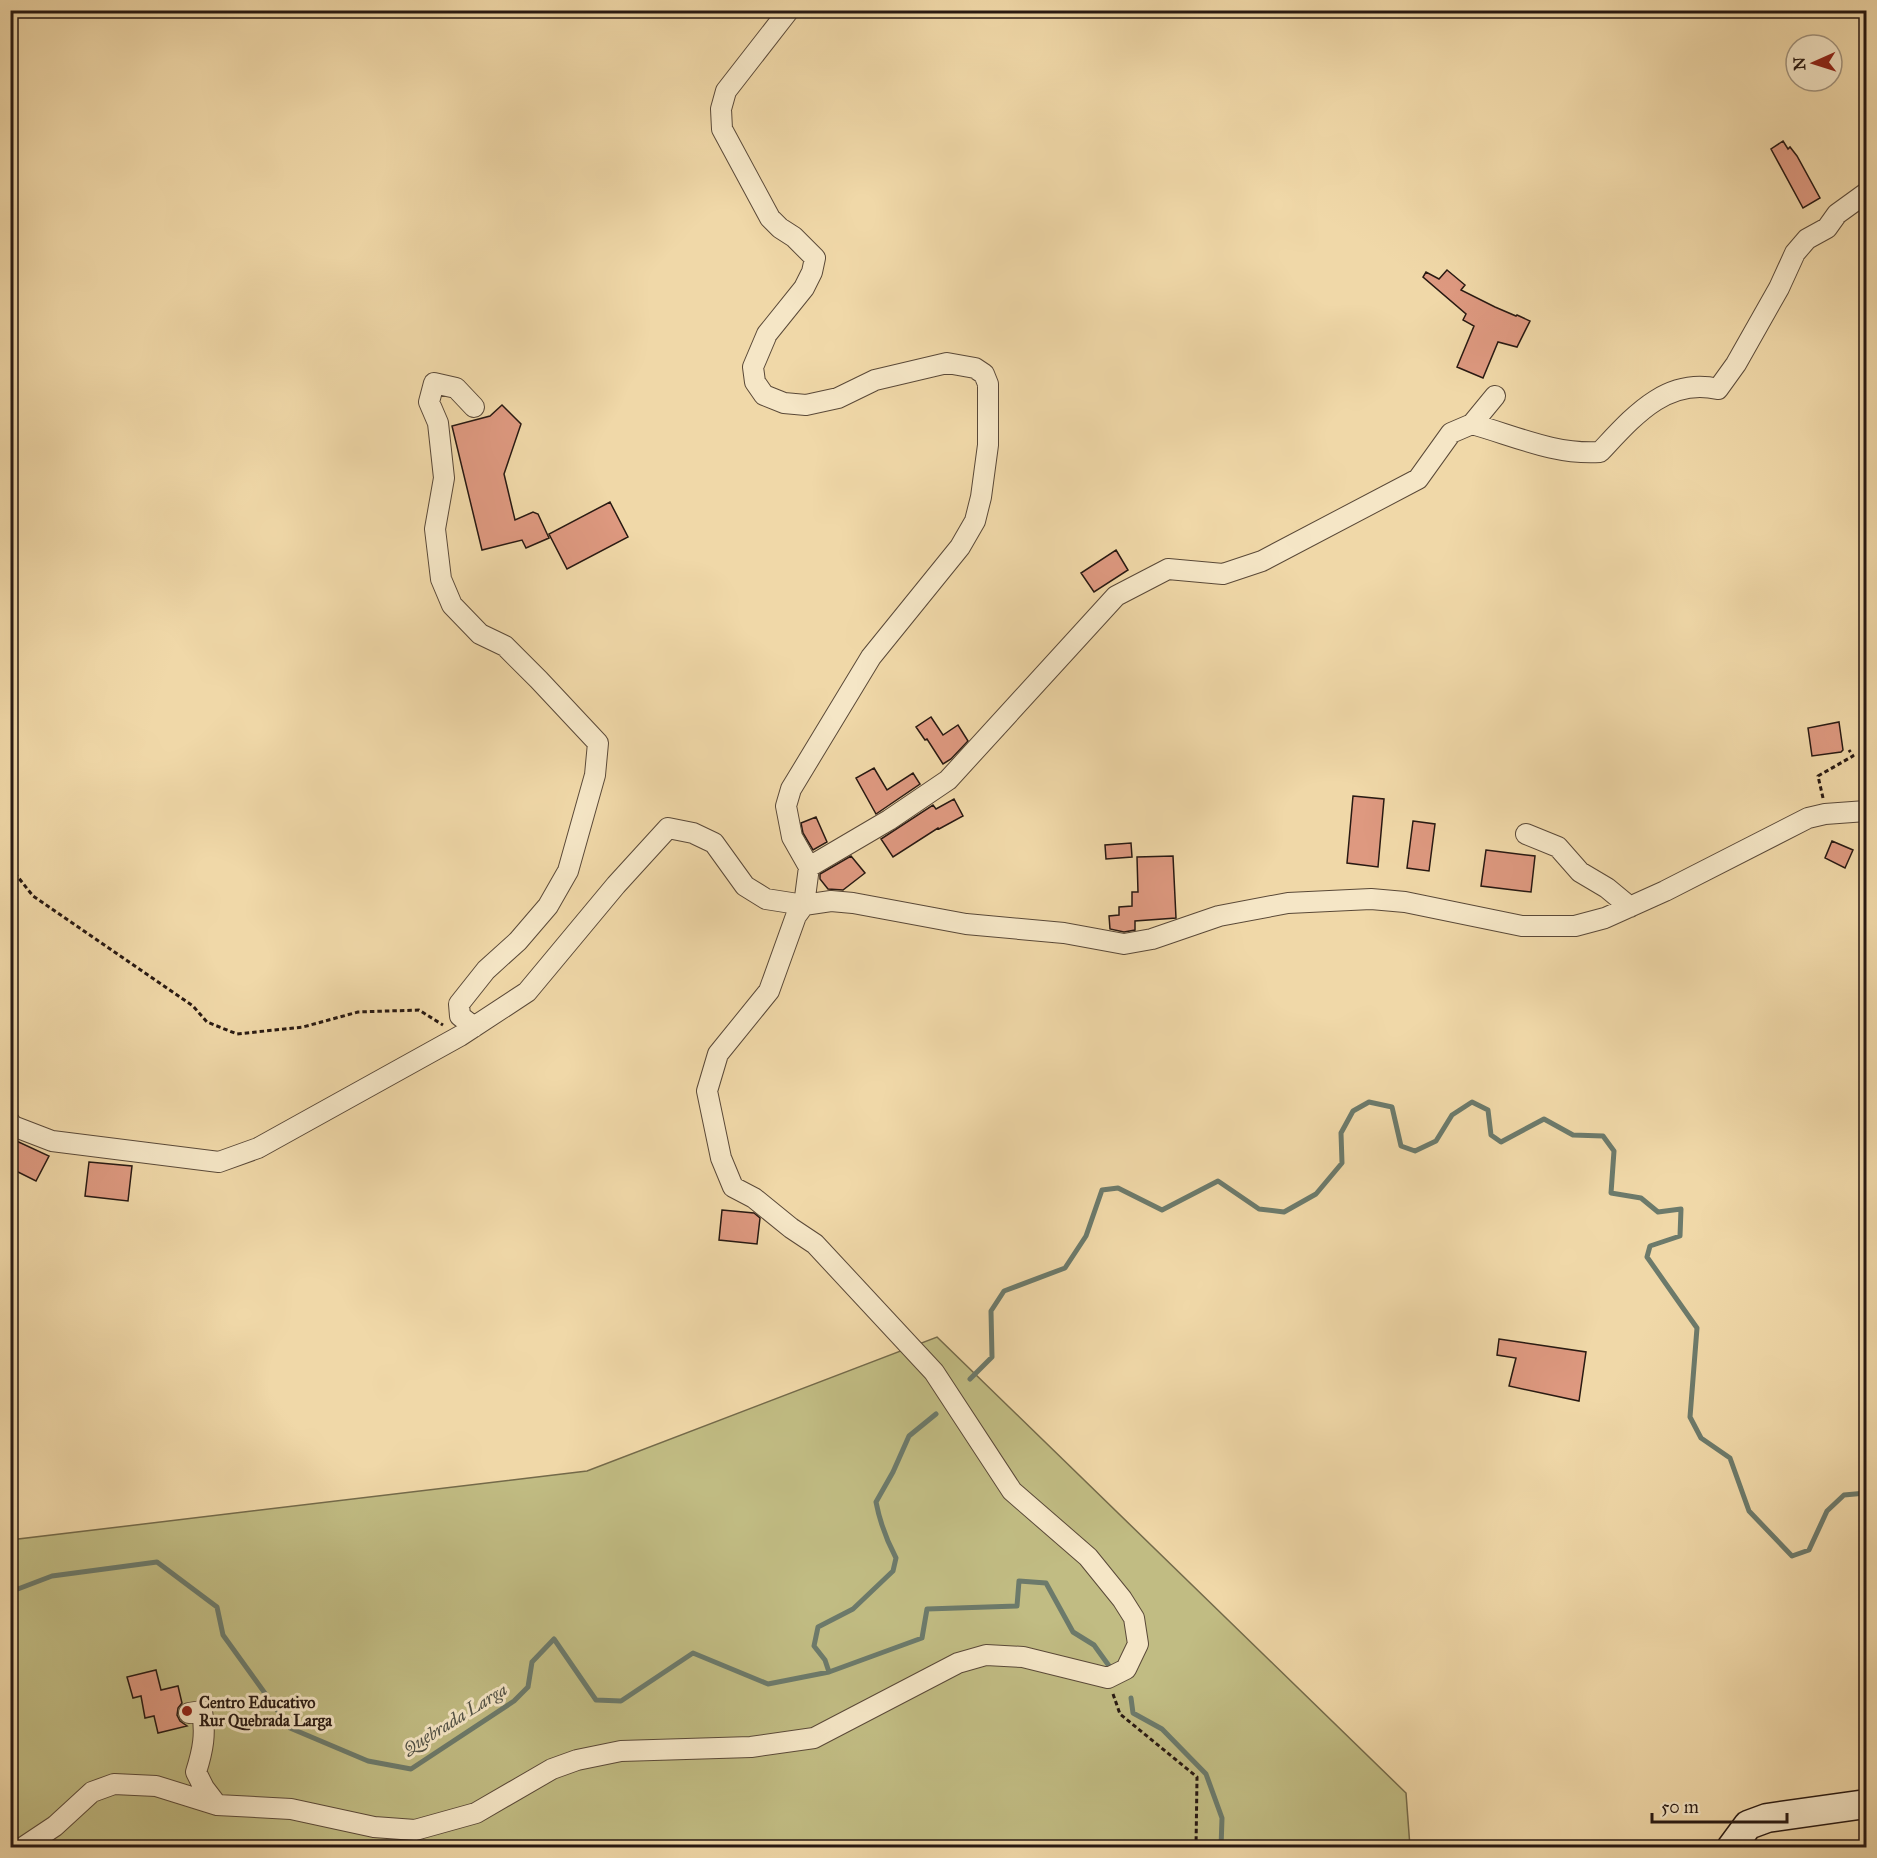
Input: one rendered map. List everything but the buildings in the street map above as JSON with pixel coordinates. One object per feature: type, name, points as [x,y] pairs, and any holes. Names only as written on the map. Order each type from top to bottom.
[{"type":"street","points":[[22,1848],[55,1826],[92,1792],[114,1784],[156,1786],[217,1805],[291,1809],[374,1827],[415,1830],[476,1813],[552,1769],[577,1760],[621,1751],[751,1747],[814,1738],[958,1663],[986,1655],[1023,1657],[1108,1678],[1125,1669],[1138,1644],[1134,1618],[1122,1599],[1088,1557],[1012,1491],[934,1372],[815,1244],[754,1198],[733,1187],[721,1158],[707,1090],[717,1054],[769,991],[796,916],[804,905],[809,867],[792,837],[786,806],[791,789],[871,657],[960,547],[975,521],[981,497],[988,445],[988,384],[984,375],[975,368],[947,363],[875,381],[838,398],[806,405],[784,404],[764,395],[755,382],[753,367],[767,334],[804,288],[812,272],[815,258],[770,218],[722,129],[721,109],[726,91],[789,10]]},
{"type":"street","points":[[1472,424],[1554,449],[1580,453],[1600,452],[1645,408],[1668,392],[1687,387],[1707,386],[1718,389],[1736,364],[1779,288],[1795,253],[1807,239],[1827,228],[1838,214],[1866,194]]},
{"type":"street","points":[[467,1031],[460,1016],[459,1004],[486,970],[518,941],[548,906],[568,871],[595,775],[598,743],[505,646],[480,634],[452,604],[441,579],[435,529],[444,478],[438,423],[429,402],[434,383],[456,388],[474,408]]},
{"type":"street","points":[[809,867],[889,820],[948,780],[1116,596],[1168,569],[1223,574],[1262,561],[1418,479],[1451,433],[1472,424],[1495,396]]},
{"type":"street","points":[[10,1122],[13,1126],[52,1141],[219,1162],[258,1148],[467,1031],[527,992],[616,885],[668,828],[693,833],[714,843],[745,886],[766,899],[804,905],[831,901],[853,903],[966,924],[1064,933],[1124,944],[1152,939],[1219,916],[1288,903],[1371,899],[1405,902],[1522,926],[1575,926],[1605,918],[1665,891],[1808,818],[1825,814],[1866,811]]},
{"type":"street","points":[[1526,834],[1558,847],[1580,872],[1607,888],[1630,907]]},
{"type":"street","points":[[189,1713],[202,1711],[205,1730],[196,1772],[204,1788],[217,1805]]},
{"type":"street","points":[[1731,1848],[1748,1825],[1767,1818],[1866,1804]]},
{"type":"path","points":[[1825,814],[1818,776],[1853,756],[1849,750]]},
{"type":"path","points":[[10,867],[33,896],[193,1006],[207,1022],[237,1034],[303,1027],[358,1012],[420,1010],[467,1031]]},
{"type":"path","points":[[1108,1678],[1120,1714],[1197,1777],[1196,1848]]},
{"type":"shaded area","points":[[937,1337],[1406,1793],[1410,1847],[11,1847],[10,1540],[587,1471]]},
{"type":"waterway","points":[[970,1379],[992,1357],[991,1311],[1004,1291],[1065,1268],[1086,1236],[1102,1190],[1118,1188],[1162,1210],[1218,1181],[1259,1209],[1284,1212],[1316,1194],[1342,1163],[1341,1133],[1353,1111],[1369,1102],[1392,1107],[1401,1146],[1415,1151],[1436,1141],[1452,1115],[1472,1102],[1488,1110],[1491,1135],[1501,1142],[1544,1119],[1573,1135],[1603,1136],[1614,1151],[1611,1193],[1641,1198],[1658,1212],[1681,1209],[1680,1236],[1650,1246],[1647,1257],[1697,1328],[1690,1417],[1701,1438],[1730,1458],[1749,1511],[1792,1556],[1809,1550],[1827,1511],[1844,1495],[1866,1493]]},
{"type":"waterway","points":[[829,1672],[825,1660],[814,1646],[818,1627],[853,1609],[893,1571],[896,1558],[884,1531],[876,1502],[909,1436],[936,1414]]},
{"type":"waterway","name":"Quebrada Larga","points":[[10,1592],[52,1576],[157,1562],[217,1607],[223,1635],[290,1728],[368,1761],[411,1769],[514,1701],[528,1687],[532,1662],[554,1639],[596,1700],[621,1701],[693,1653],[768,1684],[829,1672],[922,1638],[927,1609],[1017,1606],[1019,1581],[1046,1583],[1073,1632],[1094,1645],[1112,1670]]},
{"type":"waterway","name":"Quebrada Larga","points":[[1131,1698],[1133,1713],[1162,1729],[1206,1774],[1222,1818],[1221,1848]]},
{"type":"place","name":"Centro Educativo Rur Quebrada Larga","points":[[187,1711]]}]
